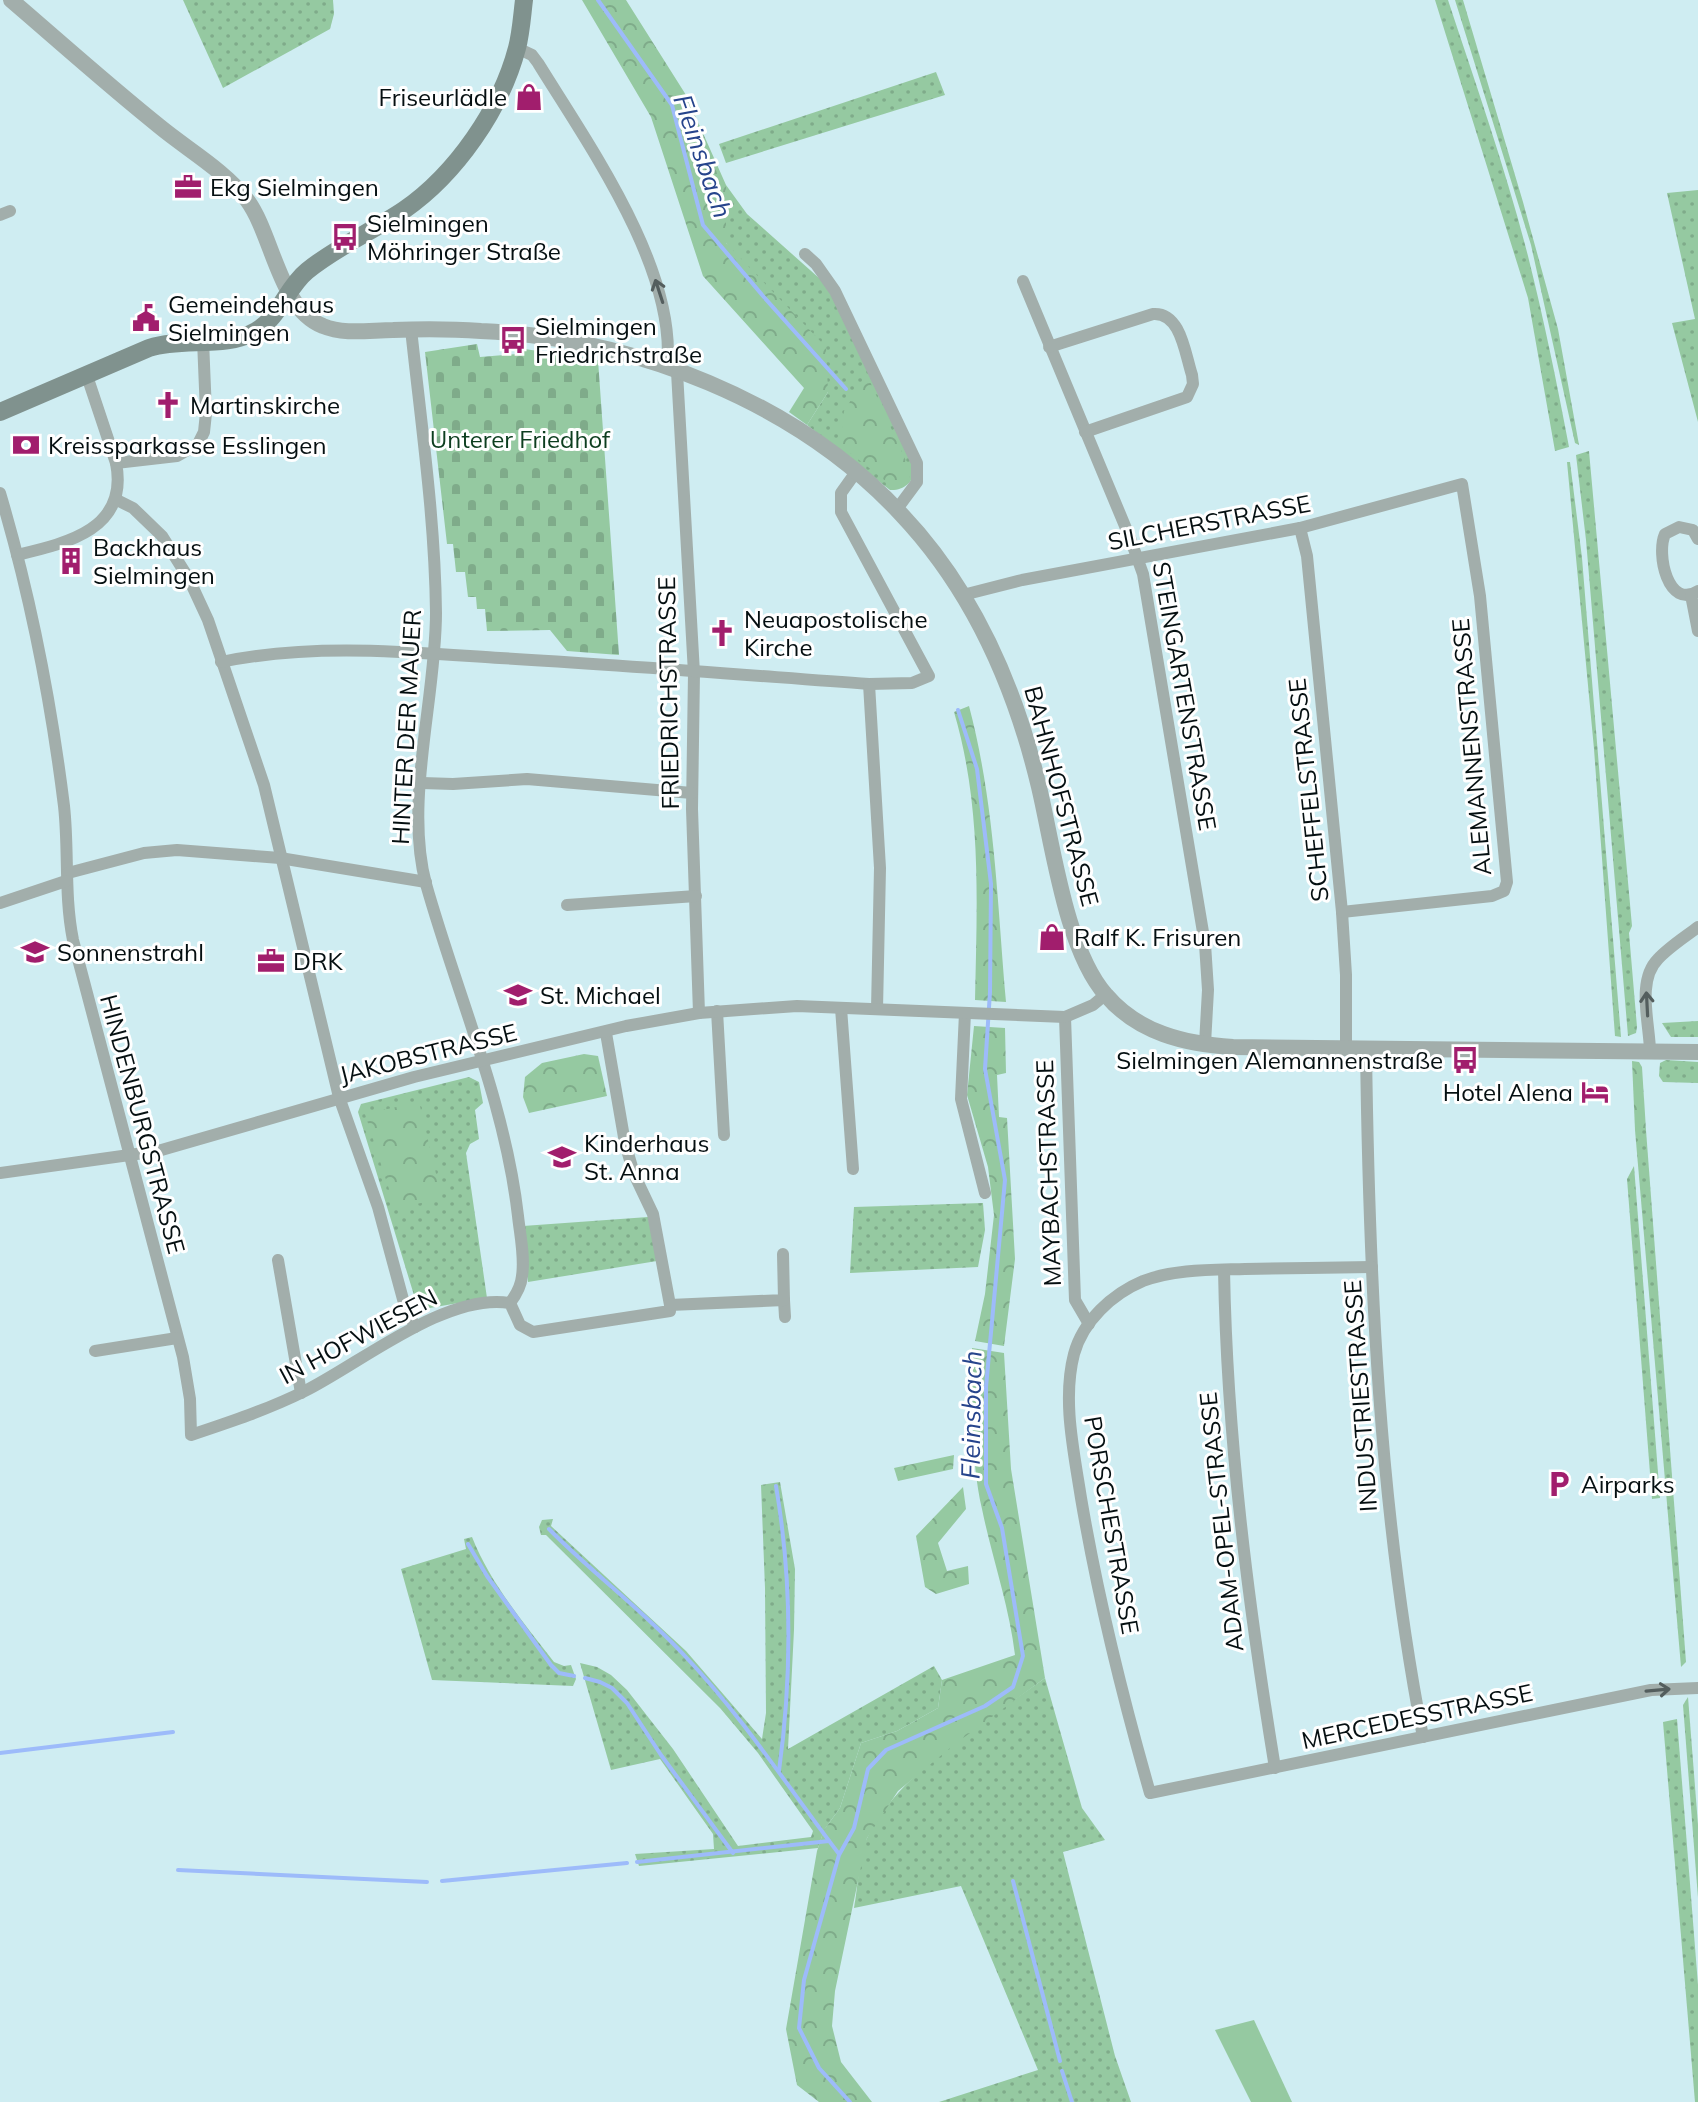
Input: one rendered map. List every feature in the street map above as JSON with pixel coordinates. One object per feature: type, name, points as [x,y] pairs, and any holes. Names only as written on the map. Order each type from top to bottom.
[{"type":"main road","points":[[0,412],[86,373],[162,344],[233,338],[256,331],[265,324],[288,289],[308,270],[416,201],[469,143],[505,82],[517,48],[524,0]]},
{"type":"street","name":"BAHNHOFSTRASSE","points":[[11,0],[238,190],[254,210],[288,289],[307,316],[325,328],[485,331],[559,338],[600,346],[672,370],[755,406],[803,434],[856,472],[897,509],[930,548],[963,595],[991,646],[1009,687],[1029,749],[1079,946],[1105,995],[1131,1018],[1172,1037],[1205,1044],[1698,1052]]},
{"type":"street","name":"FRIEDRICHSTRASSE","points":[[517,48],[532,55],[538,63],[621,201],[662,299],[672,370],[694,673],[692,793],[699,1013]]},
{"type":"street","points":[[805,254],[835,291],[917,463],[917,482],[897,509]]},
{"type":"street","name":"STEINGARTENSTRASSE","points":[[1023,281],[1139,559],[1155,636],[1205,944],[1208,990],[1205,1044]]},
{"type":"street","points":[[1049,347],[1153,314],[1161,313],[1173,322],[1192,375],[1191,391],[1187,397],[1085,432]]},
{"type":"street","name":"HINTER DER MAUER","points":[[411,329],[433,550],[436,613],[419,834],[426,882],[481,1062],[515,1188],[522,1276],[518,1291],[510,1303]]},
{"type":"street","points":[[116,463],[177,456],[198,444],[204,432],[206,413],[203,340]]},
{"type":"street","points":[[17,555],[75,537],[108,514],[117,500],[119,478],[116,463],[86,373]]},
{"type":"street","points":[[221,662],[261,655],[319,651],[434,654],[869,684],[912,683],[929,676],[841,512],[841,493],[856,472]]},
{"type":"street","name":"SILCHERSTRASSE","points":[[963,595],[1022,580],[1300,528],[1462,484]]},
{"type":"street","name":"ALEMANNENSTRASSE","points":[[1342,912],[1492,896],[1504,891],[1507,882],[1480,596],[1462,484]]},
{"type":"street","name":"HINDENBURGSTRASSE","points":[[0,493],[17,555],[54,740],[67,831],[67,910],[73,940],[177,1338],[190,1399],[191,1435]]},
{"type":"street","points":[[117,500],[133,508],[147,521],[173,553],[199,599],[264,785],[339,1097],[366,1170],[404,1303],[415,1327]]},
{"type":"street","points":[[1698,539],[1693,530],[1679,527],[1665,534],[1662,542],[1667,581],[1678,591],[1695,593],[1698,631]]},
{"type":"street","name":"SCHEFFELSTRASSE","points":[[1300,528],[1307,556],[1342,912],[1346,1048]]},
{"type":"street","points":[[0,545],[13,541]]},
{"type":"street","points":[[869,684],[880,868],[877,1009]]},
{"type":"street","points":[[422,783],[527,779],[692,793]]},
{"type":"street","points":[[0,903],[67,877],[160,850],[280,858],[426,882]]},
{"type":"street","points":[[567,905],[696,896]]},
{"type":"street","points":[[1650,1052],[1646,997],[1649,973],[1657,959],[1694,930]]},
{"type":"street","name":"JAKOBSTRASSE","points":[[0,1173],[128,1157],[184,1144],[339,1097],[626,1026],[699,1013],[797,1006],[1065,1017],[1093,1005],[1105,995]]},
{"type":"street","points":[[841,1008],[853,1169]]},
{"type":"street","points":[[717,1011],[724,1135]]},
{"type":"street","points":[[968,1013],[960,1073],[961,1099],[985,1193]]},
{"type":"street","name":"MAYBACHSTRASSE","points":[[1065,1017],[1075,1300],[1089,1324]]},
{"type":"street","points":[[510,1303],[520,1325],[533,1332],[670,1311],[653,1214],[634,1174],[625,1143],[606,1033]]},
{"type":"street","name":"INDUSTRIESTRASSE","points":[[1366,1048],[1372,1267],[1385,1465],[1401,1610],[1423,1737]]},
{"type":"street","points":[[783,1254],[785,1317]]},
{"type":"street","points":[[278,1260],[301,1393]]},
{"type":"street","name":"PORSCHESTRASSE","points":[[1150,1793],[1105,1623],[1091,1556],[1072,1430],[1069,1387],[1081,1335],[1112,1299],[1141,1282],[1176,1273],[1372,1267]]},
{"type":"street","name":"ADAM-OPEL-STRASSE","points":[[1224,1270],[1225,1339],[1235,1469],[1249,1602],[1275,1768]]},
{"type":"street","points":[[670,1305],[784,1300]]},
{"type":"street","name":"IN HOFWIESEN","points":[[191,1435],[301,1393],[415,1327],[453,1310],[510,1303]]},
{"type":"street","points":[[95,1351],[177,1338]]},
{"type":"street","name":"MERCEDESSTRASSE","points":[[1150,1793],[1624,1695],[1695,1688]]},
{"type":"green space","points":[[183,0],[333,0],[334,14],[330,29],[223,88]]},
{"type":"green space","points":[[582,0],[626,0],[686,95],[726,185],[726,243],[826,347],[828,392],[807,425],[789,412],[804,388],[703,276],[651,117]]},
{"type":"green space","points":[[1435,0],[1448,0],[1528,256],[1569,447],[1555,451],[1528,298]]},
{"type":"green space","points":[[1455,0],[1463,0],[1523,202],[1558,329],[1579,445],[1575,443],[1531,245]]},
{"type":"green space","points":[[936,72],[945,95],[726,163],[719,144]]},
{"type":"green space","points":[[726,185],[747,214],[828,286],[915,469],[910,482],[903,487],[890,490],[807,425],[828,392],[726,243]]},
{"type":"green space","points":[[1698,190],[1698,422],[1672,323],[1695,319],[1667,193]]},
{"type":"green space","name":"Unterer Friedhof","points":[[477,344],[480,357],[517,354],[518,348],[598,360],[619,655],[567,651],[550,630],[487,631],[485,609],[477,609],[476,597],[468,597],[465,572],[456,572],[453,544],[447,544],[425,352]]},
{"type":"green space","points":[[867,375],[911,472],[909,480],[899,488],[892,486],[840,445],[844,411]]},
{"type":"green space","points":[[1589,451],[1632,926],[1629,933],[1637,1027],[1636,1033],[1628,1036],[1576,455]]},
{"type":"green space","points":[[1567,462],[1570,462],[1582,558],[1621,1037],[1615,1036],[1594,749]]},
{"type":"green space","points":[[969,706],[990,816],[1006,1002],[975,1000],[976,855],[969,783],[954,712]]},
{"type":"green space","points":[[1698,1021],[1698,1037],[1671,1037],[1662,1023]]},
{"type":"green space","points":[[974,1026],[1005,1028],[1006,1073],[997,1075],[999,1117],[1007,1118],[1015,1259],[1004,1346],[975,1341],[985,1294],[994,1215],[988,1167],[967,1095]]},
{"type":"green space","points":[[584,1054],[598,1056],[607,1096],[529,1113],[523,1097],[525,1077],[542,1063]]},
{"type":"green space","points":[[1666,1060],[1698,1062],[1698,1083],[1663,1082],[1659,1076],[1660,1063]]},
{"type":"green space","points":[[1632,1061],[1639,1062],[1642,1067],[1646,1130],[1635,1130]]},
{"type":"green space","points":[[469,1077],[479,1082],[483,1103],[475,1110],[479,1139],[470,1144],[466,1153],[487,1298],[424,1309],[417,1305],[358,1112],[361,1104]]},
{"type":"green space","points":[[419,1102],[442,1199],[395,1208],[365,1114]]},
{"type":"green space","points":[[1635,1130],[1646,1130],[1686,1662],[1681,1667]]},
{"type":"green space","points":[[1634,1166],[1660,1498],[1652,1499],[1627,1179]]},
{"type":"green space","points":[[983,1203],[985,1230],[978,1267],[850,1273],[854,1207]]},
{"type":"green space","points":[[648,1217],[657,1261],[528,1282],[523,1226]]},
{"type":"green space","points":[[972,1348],[1004,1353],[1011,1469],[1045,1678],[955,1744],[898,1791],[867,1838],[835,1991],[832,2026],[841,2062],[872,2102],[819,2102],[797,2085],[786,2029],[817,1851],[824,1830],[840,1808],[861,1743],[897,1731],[938,1708],[942,1680],[1015,1655],[978,1489],[973,1429]]},
{"type":"green space","points":[[954,1455],[953,1469],[898,1481],[894,1468]]},
{"type":"green space","points":[[780,1482],[795,1569],[788,1749],[934,1666],[942,1680],[938,1708],[897,1731],[861,1743],[840,1808],[824,1830],[818,1848],[639,1866],[635,1854],[714,1849],[713,1834],[660,1759],[611,1770],[580,1663],[597,1667],[611,1675],[627,1690],[673,1749],[738,1846],[811,1837],[813,1831],[758,1753],[720,1708],[546,1535],[541,1535],[539,1527],[542,1520],[553,1519],[551,1526],[686,1651],[762,1739],[766,1713],[761,1485]]},
{"type":"green space","points":[[963,1487],[966,1509],[938,1543],[947,1571],[968,1566],[969,1584],[936,1594],[925,1587],[916,1536]]},
{"type":"green space","points":[[472,1537],[498,1586],[554,1662],[571,1665],[576,1679],[573,1686],[432,1680],[401,1569],[466,1549],[464,1539]]},
{"type":"green space","points":[[1045,1678],[1082,1808],[1105,1840],[1063,1852],[1115,2056],[1131,2102],[939,2102],[1038,2070],[961,1886],[854,1908],[863,1852],[868,1836],[882,1813],[901,1790],[947,1748]]},
{"type":"green space","points":[[1688,1697],[1698,1825],[1698,1898],[1683,1705]]},
{"type":"green space","points":[[1677,1719],[1698,1985],[1698,2102],[1695,2102],[1663,1722]]},
{"type":"green space","points":[[1254,2020],[1292,2102],[1251,2102],[1215,2030]]},
{"type":"waterway","name":"Fleinsbach","points":[[598,0],[672,105],[703,225],[846,389]]},
{"type":"waterway","name":"Fleinsbach","points":[[850,2102],[819,2068],[799,2028],[804,1980],[839,1855],[854,1828],[868,1769],[886,1750],[985,1706],[1013,1687],[1023,1656],[1002,1528],[986,1484],[986,1387],[1005,1180],[985,1069],[990,992],[991,884],[977,769],[958,710]]},
{"type":"waterway","points":[[776,1486],[785,1557],[788,1628],[786,1700],[779,1771]]},
{"type":"waterway","points":[[549,1529],[668,1638],[705,1678],[839,1854]]},
{"type":"waterway","points":[[468,1544],[487,1576],[551,1665],[559,1673],[574,1676]]},
{"type":"waterway","points":[[585,1678],[612,1688],[627,1703],[733,1853]]},
{"type":"waterway","points":[[0,1753],[173,1732]]},
{"type":"waterway","points":[[637,1862],[829,1841]]},
{"type":"waterway","points":[[442,1881],[627,1863]]},
{"type":"waterway","points":[[178,1870],[427,1882]]},
{"type":"waterway","points":[[1013,1881],[1060,2061]]},
{"type":"waterway","points":[[1062,2071],[1072,2102]]},
{"type":"place","name":"Friseurlädle","points":[[529,97]]},
{"type":"place","name":"Ekg Sielmingen","points":[[188,187]]},
{"type":"place","name":"Sielmingen Möhringer Straße","points":[[345,237]]},
{"type":"place","name":"Gemeindehaus Sielmingen","points":[[146,318]]},
{"type":"place","name":"Sielmingen Friedrichstraße","points":[[513,340]]},
{"type":"place","name":"Martinskirche","points":[[168,405]]},
{"type":"place","name":"Kreissparkasse Esslingen","points":[[26,445]]},
{"type":"place","name":"Backhaus Sielmingen","points":[[71,561]]},
{"type":"place","name":"Neuapostolische Kirche","points":[[722,633]]},
{"type":"place","name":"Ralf K. Frisuren","points":[[1052,937]]},
{"type":"place","name":"Sonnenstrahl","points":[[35,952]]},
{"type":"place","name":"DRK","points":[[271,961]]},
{"type":"place","name":"St. Michael","points":[[518,995]]},
{"type":"place","name":"Sielmingen Alemannenstraße","points":[[1465,1060]]},
{"type":"place","name":"Hotel Alena","points":[[1595,1092]]},
{"type":"place","name":"Kinderhaus St. Anna","points":[[562,1157]]},
{"type":"place","name":"Airparks","points":[[1559,1484]]}]
